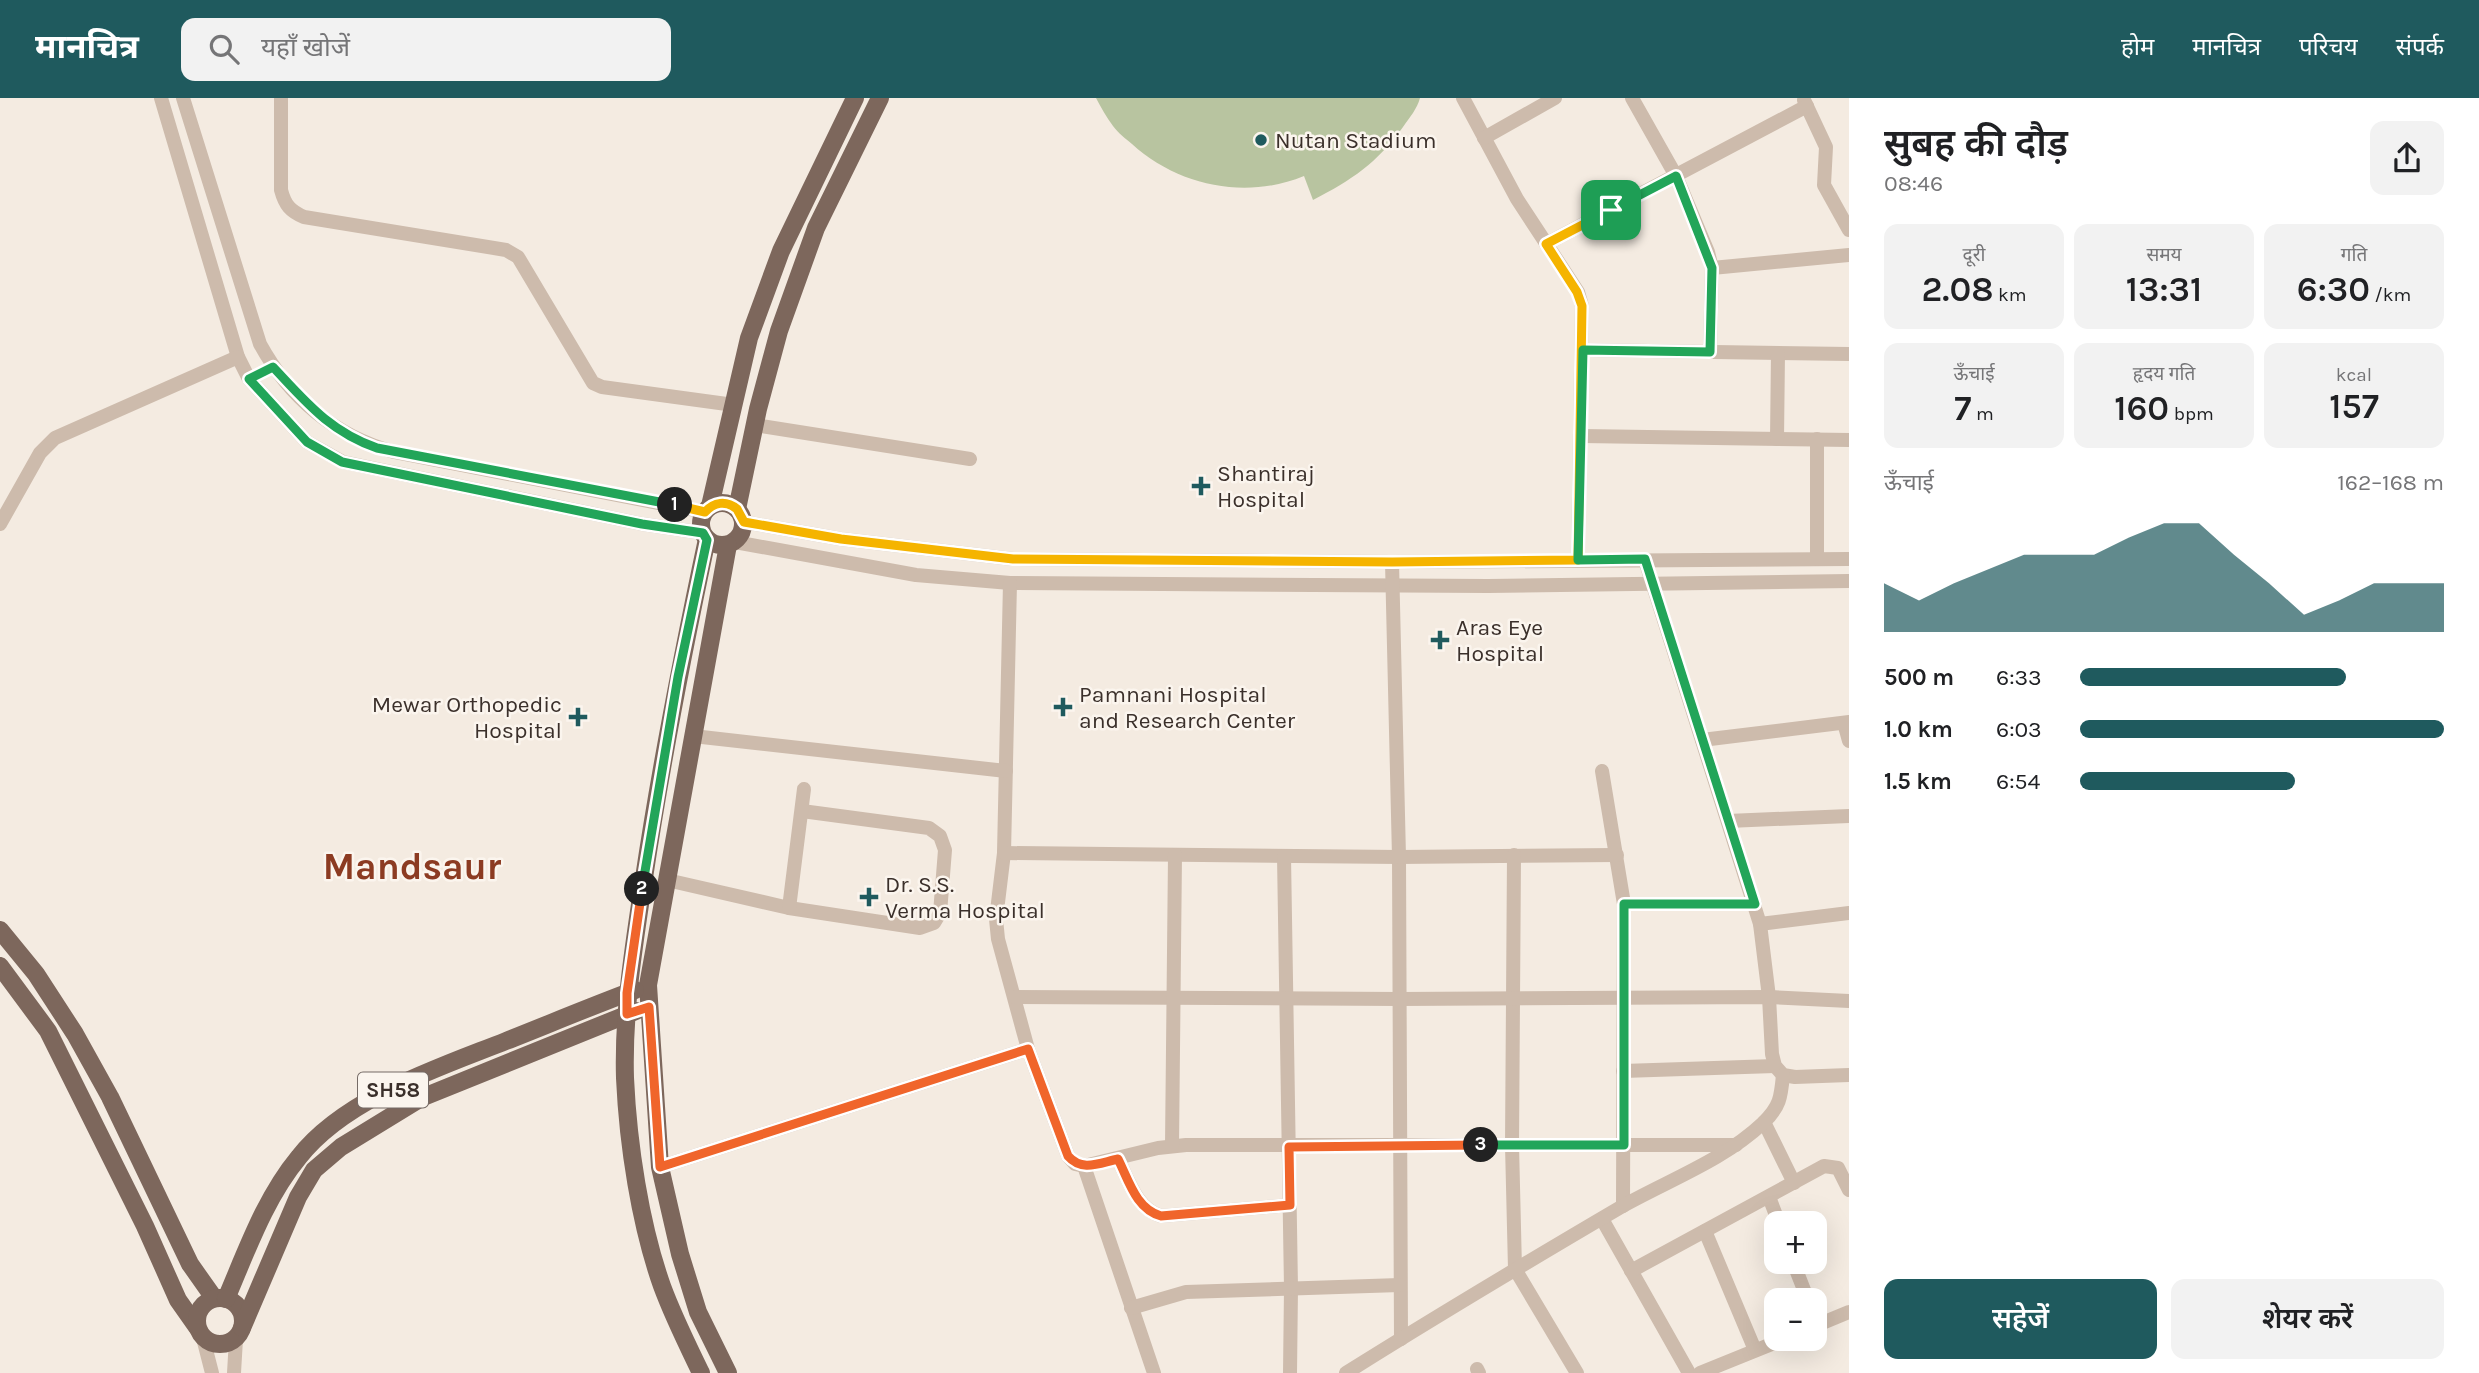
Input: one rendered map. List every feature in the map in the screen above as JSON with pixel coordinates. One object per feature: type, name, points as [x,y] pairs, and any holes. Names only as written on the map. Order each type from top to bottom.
[{"type":"main road","points":[[731,543],[713,544],[705,536],[701,526],[750,338],[781,251],[855,98]]},
{"type":"main road","points":[[728,1373],[698,1312],[680,1254],[660,1167],[648,985],[731,543],[743,530],[740,516],[755,425],[779,331],[816,228],[880,98]]},
{"type":"main road","points":[[707,509],[724,503],[740,516]]},
{"type":"main road","points":[[701,1373],[661,1283],[636,1180],[625,1079],[627,993],[673,704],[705,536]]},
{"type":"main road","points":[[0,930],[36,974],[75,1034],[110,1097],[190,1264],[220,1299],[237,1305],[243,1316],[239,1333],[225,1344],[213,1344],[200,1332],[178,1300],[145,1226],[48,1031],[0,966]]},
{"type":"main road","name":"SH58","points":[[200,1332],[197,1315],[204,1304],[220,1299],[271,1198],[298,1157],[315,1138],[338,1120],[378,1097],[441,1067],[648,985]]},
{"type":"main road","name":"SH58","points":[[239,1333],[298,1198],[314,1170],[341,1147],[421,1098],[649,1007]]},
{"type":"street","points":[[161,98],[238,357],[249,379],[307,442],[342,462],[705,536]]},
{"type":"street","points":[[183,98],[260,344],[273,367],[324,421],[359,442],[394,452],[707,509]]},
{"type":"street","points":[[281,98],[281,190],[285,204],[293,213],[506,250],[518,257],[593,383],[602,387],[734,405]]},
{"type":"street","points":[[1464,98],[1517,199],[1577,292],[1582,306],[1578,560]]},
{"type":"street","points":[[1484,138],[1555,98]]},
{"type":"street","points":[[1632,98],[1676,176],[1712,268],[1710,352]]},
{"type":"street","points":[[1546,244],[1676,176],[1805,102],[1826,147],[1824,185],[1849,230]]},
{"type":"street","points":[[1712,268],[1849,255]]},
{"type":"street","points":[[1583,350],[1849,354]]},
{"type":"street","points":[[1777,353],[1777,439]]},
{"type":"street","points":[[0,524],[40,453],[55,438],[238,357]]},
{"type":"street","points":[[249,379],[273,367]]},
{"type":"street","points":[[307,442],[324,421]]},
{"type":"street","points":[[755,425],[970,459]]},
{"type":"street","points":[[1582,436],[1849,440]]},
{"type":"street","points":[[1817,439],[1817,559]]},
{"type":"street","points":[[740,516],[841,539],[1013,559],[1392,562],[1849,559]]},
{"type":"street","points":[[731,543],[916,575],[1010,583],[1488,586],[1849,581]]},
{"type":"street","points":[[1346,1373],[1515,1269],[1736,1145],[1764,1122],[1780,1101],[1779,1071],[1772,1054],[1769,997],[1760,923],[1645,559]]},
{"type":"street","points":[[1392,562],[1399,857],[1401,1339]]},
{"type":"street","points":[[1010,583],[1004,853],[996,919],[998,939],[1028,1049],[1068,1156],[1075,1164],[1084,1166],[1172,1146],[1736,1145]]},
{"type":"street","points":[[1702,740],[1846,722],[1849,741]]},
{"type":"street","points":[[693,736],[1006,771]]},
{"type":"street","points":[[1602,771],[1624,904],[1623,1206]]},
{"type":"street","points":[[789,908],[804,789]]},
{"type":"street","points":[[667,880],[789,908],[920,928],[934,923],[940,913],[945,850],[940,836],[929,828],[802,811]]},
{"type":"street","points":[[1728,821],[1849,816]]},
{"type":"street","points":[[1004,853],[1399,857],[1617,855]]},
{"type":"street","points":[[1172,1146],[1175,855]]},
{"type":"street","points":[[1514,855],[1512,1145],[1515,1269],[1577,1373]]},
{"type":"street","points":[[1284,856],[1290,1373]]},
{"type":"street","points":[[1624,904],[1755,904]]},
{"type":"street","points":[[1760,923],[1849,913]]},
{"type":"street","points":[[1015,997],[1769,997],[1849,1001]]},
{"type":"street","points":[[660,1167],[1028,1049]]},
{"type":"street","points":[[1623,1071],[1779,1071],[1795,1077],[1849,1075]]},
{"type":"street","points":[[1764,1122],[1794,1183]]},
{"type":"street","points":[[1118,1159],[1140,1203],[1149,1212],[1161,1216],[1290,1205]]},
{"type":"street","points":[[1084,1166],[1154,1373]]},
{"type":"street","points":[[1631,1271],[1824,1166],[1838,1168],[1849,1191]]},
{"type":"street","points":[[1769,1197],[1774,1211]]},
{"type":"street","points":[[1602,1219],[1689,1373]]},
{"type":"street","points":[[1705,1231],[1755,1350]]},
{"type":"street","points":[[1131,1308],[1186,1292],[1400,1285]]},
{"type":"street","points":[[1827,1319],[1849,1312]]},
{"type":"street","points":[[200,1332],[212,1373]]},
{"type":"street","points":[[234,1373],[239,1333]]},
{"type":"street","points":[[1700,1373],[1764,1347]]},
{"type":"green space","name":"Nutan Stadium","points":[[1096,98],[1420,98],[1403,127],[1373,161],[1352,178],[1313,200],[1304,176],[1259,187],[1236,187],[1214,185],[1170,170],[1150,158],[1115,129]]},
{"type":"place","name":"Nutan Stadium","points":[[1261,140]]},
{"type":"place","name":"Shantiraj Hospital","points":[[1201,486]]},
{"type":"place","name":"Aras Eye Hospital","points":[[1440,640]]},
{"type":"place","name":"Pamnani Hospital and Research Center","points":[[1063,707]]},
{"type":"place","name":"Mewar Orthopedic Hospital","points":[[578,717]]},
{"type":"place","name":"Dr. S.S. Verma Hospital","points":[[869,897]]},
{"type":"district","name":"Mandsaur","points":[[412,866]]},
{"type":"route","points":[[1611,210],[1546,244],[1577,292],[1582,306],[1578,560],[1392,562],[1013,559],[841,539],[744,522],[737,509],[724,503],[710,506],[705,512],[377,448],[359,442],[324,421],[273,367],[249,379],[307,442],[342,462],[642,524],[703,533],[707,540],[678,677],[650,836],[627,993],[627,1014],[649,1007],[660,1167],[1028,1049],[1068,1156],[1075,1164],[1084,1166],[1118,1159],[1140,1203],[1149,1212],[1161,1216],[1290,1205],[1289,1147],[1624,1145],[1624,904],[1755,904],[1645,559],[1578,560],[1583,350],[1710,352],[1712,268],[1708,252],[1676,176],[1611,210]]}]
